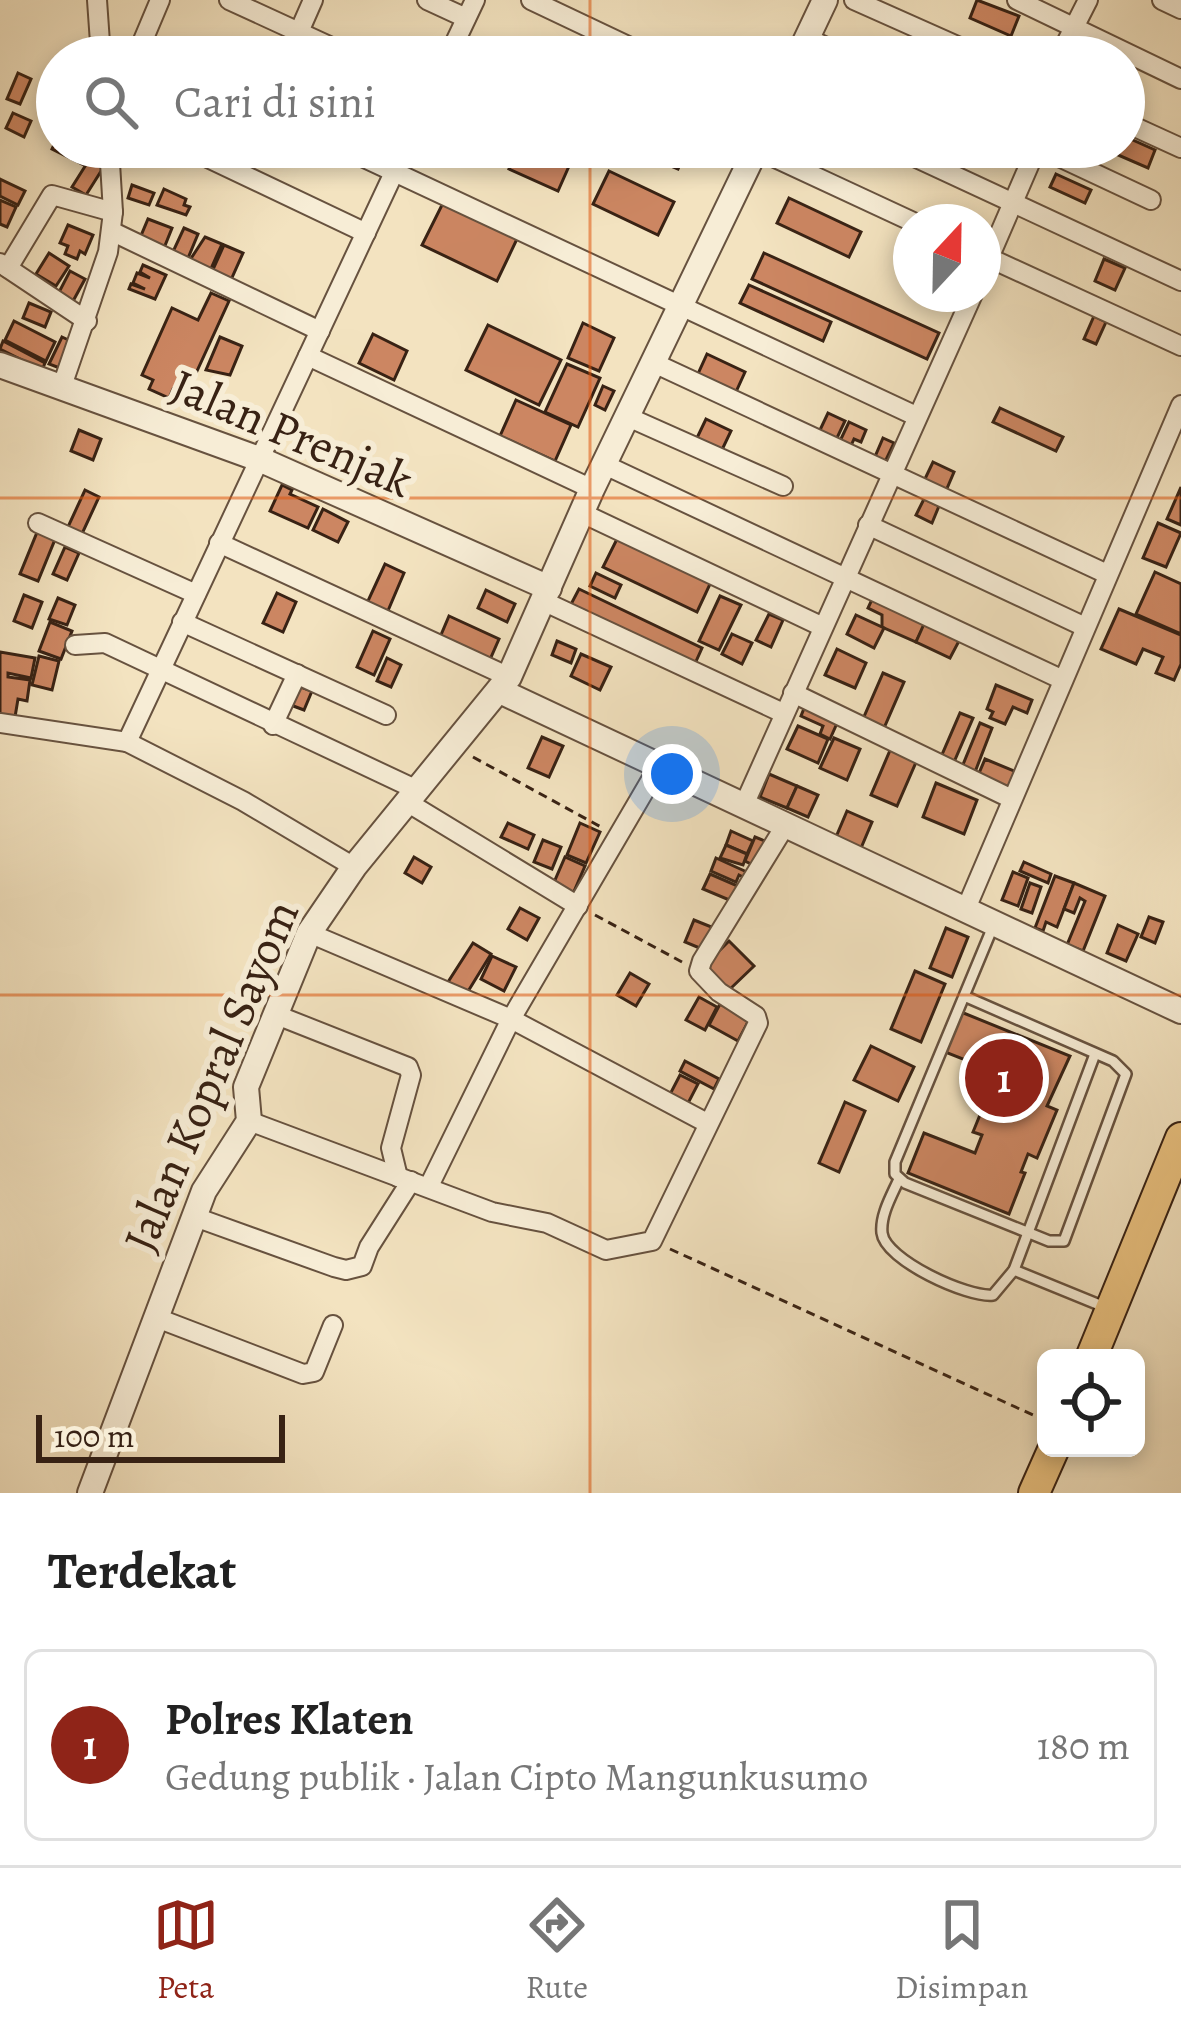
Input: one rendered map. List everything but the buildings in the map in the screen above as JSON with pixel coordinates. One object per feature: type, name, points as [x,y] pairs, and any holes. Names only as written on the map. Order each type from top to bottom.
[{"type":"highway","points":[[1095,1349],[1181,1138]]},
{"type":"highway","points":[[1034,1493],[1050,1457]]},
{"type":"street","points":[[97,0],[100,36]]},
{"type":"street","points":[[148,36],[160,0]]},
{"type":"street","points":[[229,0],[308,36]]},
{"type":"street","points":[[297,36],[313,0]]},
{"type":"street","points":[[427,0],[470,9]]},
{"type":"street","points":[[531,0],[607,36]]},
{"type":"street","points":[[808,36],[825,0]]},
{"type":"street","points":[[854,0],[935,36]]},
{"type":"street","points":[[1017,0],[1091,36]]},
{"type":"street","points":[[1070,36],[1088,0]]},
{"type":"street","points":[[1162,0],[1181,9]]},
{"type":"street","points":[[1145,62],[1181,79]]},
{"type":"street","points":[[1145,132],[1181,148]]},
{"type":"street","points":[[62,386],[108,252],[110,168]]},
{"type":"street","points":[[229,168],[366,233]]},
{"type":"street","points":[[386,168],[916,416]]},
{"type":"street","points":[[127,742],[396,168]]},
{"type":"street","name":"Jalan Kopral Sayom","points":[[90,1493],[205,1191],[248,1121],[246,1087],[309,933],[354,867],[504,684],[592,489],[747,168]]},
{"type":"street","points":[[799,168],[893,213]]},
{"type":"street","points":[[937,168],[1181,280]]},
{"type":"street","points":[[1001,229],[1029,168]]},
{"type":"street","points":[[1083,168],[1151,200]]},
{"type":"street","points":[[87,321],[4,265],[52,195],[320,331]]},
{"type":"street","points":[[1001,269],[1181,346]]},
{"type":"street","points":[[744,805],[965,312]]},
{"type":"street","points":[[308,356],[592,489]]},
{"type":"street","points":[[654,363],[1107,574]]},
{"type":"street","name":"Jalan Prenjak","points":[[0,365],[259,460],[546,594]]},
{"type":"street","points":[[964,911],[1181,405]]},
{"type":"street","points":[[628,417],[783,487]]},
{"type":"street","points":[[605,466],[1063,680]]},
{"type":"street","points":[[582,513],[823,627]]},
{"type":"street","points":[[38,524],[196,594]]},
{"type":"street","points":[[868,525],[1085,627]]},
{"type":"street","points":[[219,543],[659,766],[1181,1011]]},
{"type":"street","points":[[546,594],[784,713]]},
{"type":"street","points":[[182,622],[386,715]]},
{"type":"street","points":[[75,645],[105,643],[412,796],[578,905]]},
{"type":"street","points":[[273,725],[297,674]]},
{"type":"street","points":[[793,693],[1012,799]]},
{"type":"street","points":[[0,723],[127,742],[243,801],[354,867]]},
{"type":"street","points":[[195,1217],[334,1267],[362,1266],[369,1247],[511,1019],[659,766]]},
{"type":"street","points":[[248,1121],[493,1212],[547,1222],[606,1250],[652,1241],[758,1019],[699,971],[785,826]]},
{"type":"street","points":[[309,933],[511,1019],[707,1123]]},
{"type":"street","points":[[274,1014],[408,1067],[411,1075],[391,1148],[413,1181]]},
{"type":"street","points":[[157,1318],[304,1374],[314,1372],[333,1325]]},
{"type":"lane","points":[[964,996],[1114,1061],[1126,1074],[1064,1241],[1028,1232],[899,1179],[893,1168],[895,1162],[964,996],[994,924]]},
{"type":"lane","points":[[899,1179],[881,1231],[894,1254],[955,1288],[980,1297],[993,1295],[1014,1270],[1095,1054]]},
{"type":"lane","points":[[1014,1270],[1112,1310]]},
{"type":"path","points":[[454,747],[619,837]]},
{"type":"path","points":[[578,905],[699,971]]},
{"type":"path","points":[[652,1241],[1037,1417]]},
{"type":"place","name":"Polres Klaten","points":[[1004,1078]]}]
